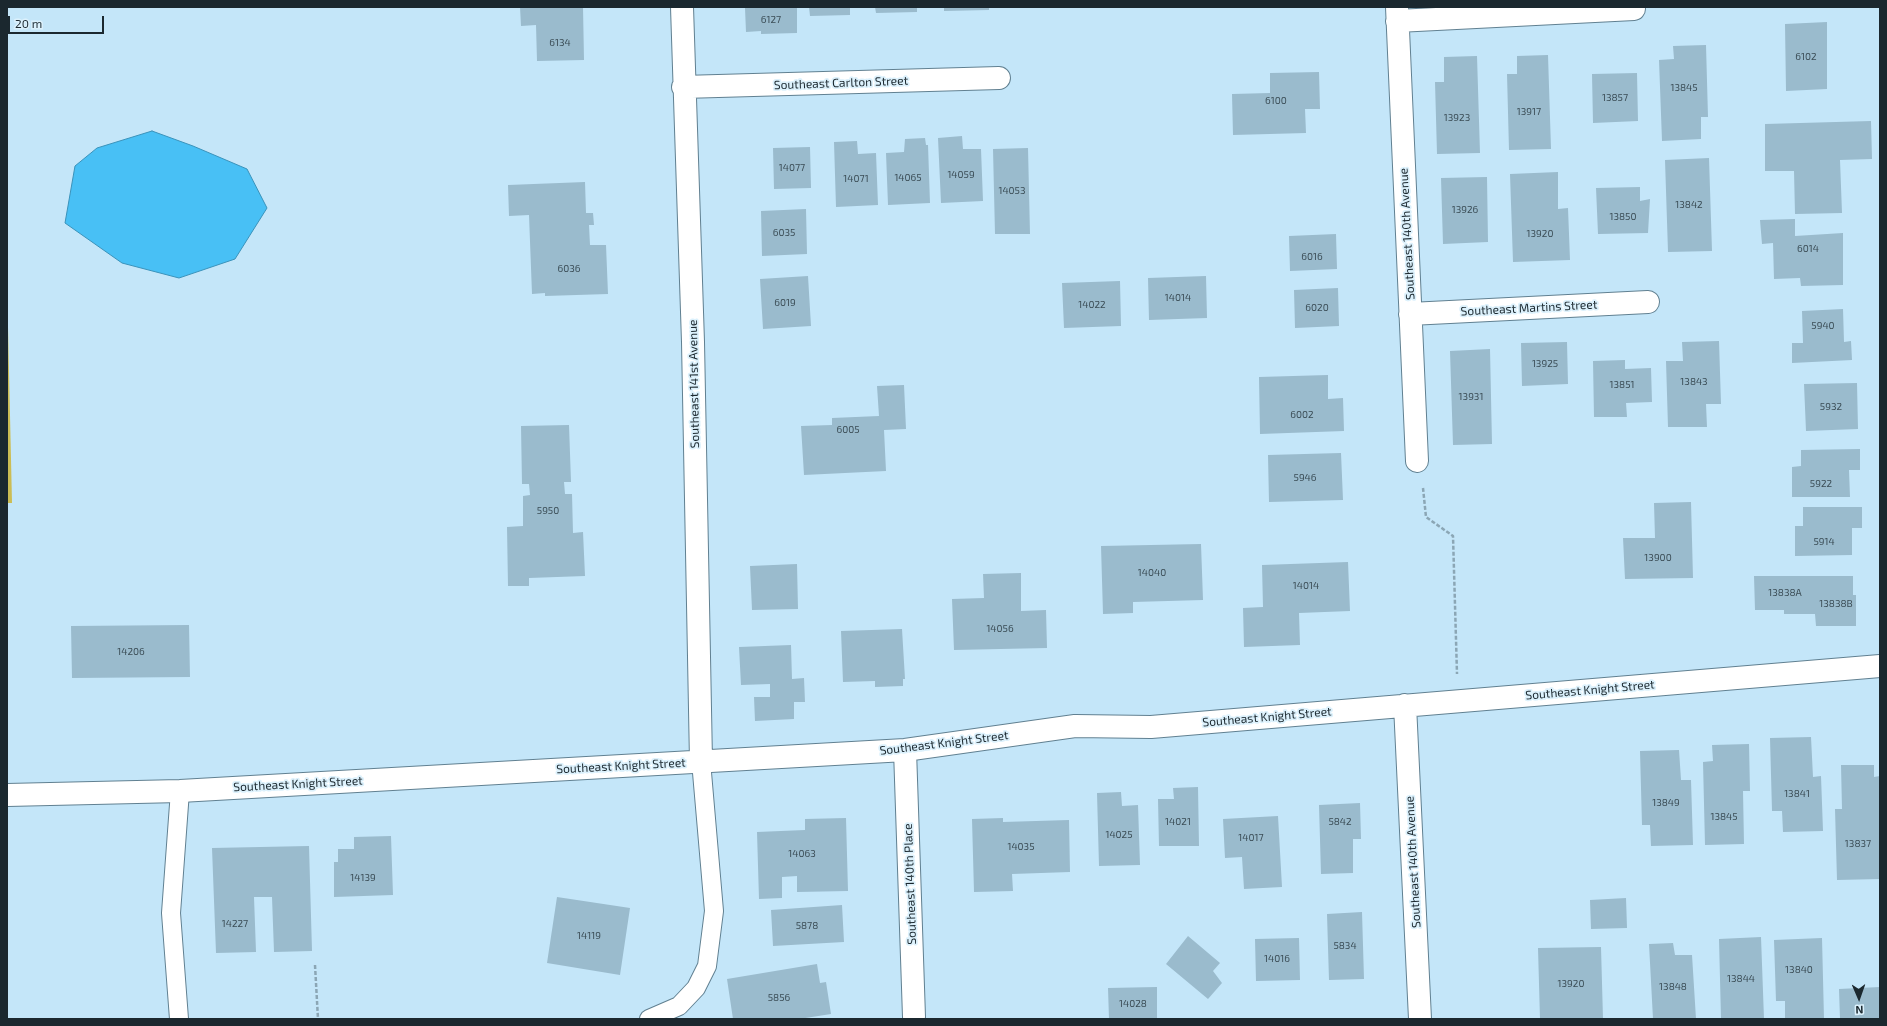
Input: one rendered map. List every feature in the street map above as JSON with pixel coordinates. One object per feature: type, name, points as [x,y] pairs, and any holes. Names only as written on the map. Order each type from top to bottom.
[{"type":"street","name":"Southeast 141st Avenue","points":[[682,7],[683,87],[693,342],[701,761]]},
{"type":"street","points":[[1397,14],[1634,9]]},
{"type":"street","name":"Southeast 140th Avenue","points":[[1397,14],[1417,461]]},
{"type":"street","name":"Southeast Carlton Street","points":[[683,87],[999,78]]},
{"type":"street","name":"Southeast Martins Street","points":[[1410,314],[1648,302]]},
{"type":"street","name":"Southeast Knight Street","points":[[7,795],[180,791],[906,750],[1075,726],[1151,727],[1880,666]]},
{"type":"street","name":"Southeast 140th Avenue","points":[[1405,705],[1420,1019]]},
{"type":"street","name":"Southeast 140th Place","points":[[906,750],[914,1017]]},
{"type":"lane","points":[[649,1019],[679,1006],[696,988],[707,966],[714,911],[701,761]]},
{"type":"lane","points":[[179,1019],[171,913],[180,791]]},
{"type":"path","points":[[1417,461],[1426,496],[1426,518],[1453,536],[1458,701]]},
{"type":"path","points":[[315,966],[318,1019]]},
{"type":"shaded area","points":[[7,283],[12,503],[7,503]]},
{"type":"water","points":[[152,131],[193,146],[247,169],[267,208],[235,259],[179,278],[122,263],[65,223],[75,166],[97,148]]},
{"type":"building","points":[[520,7],[583,7],[584,60],[537,61],[536,25],[521,26]]},
{"type":"building","points":[[797,7],[797,33],[761,34],[761,31],[746,32],[745,8]]},
{"type":"building","points":[[809,7],[850,7],[850,15],[810,16]]},
{"type":"building","points":[[875,7],[917,7],[917,12],[876,13]]},
{"type":"building","points":[[944,7],[989,7],[989,10],[944,11]]},
{"type":"building","points":[[1827,22],[1827,89],[1786,91],[1785,24]]},
{"type":"building","points":[[1706,45],[1708,117],[1701,117],[1701,139],[1662,141],[1659,60],[1674,59],[1673,46]]},
{"type":"building","points":[[1548,55],[1551,149],[1509,150],[1507,74],[1517,74],[1517,56]]},
{"type":"building","points":[[1477,56],[1480,153],[1437,154],[1435,82],[1444,82],[1444,57]]},
{"type":"building","points":[[1319,72],[1320,109],[1305,109],[1306,133],[1233,135],[1232,94],[1270,93],[1270,73]]},
{"type":"building","points":[[1637,73],[1638,121],[1593,123],[1592,74]]},
{"type":"building","points":[[1871,121],[1872,159],[1840,160],[1842,213],[1795,214],[1794,171],[1765,171],[1765,124]]},
{"type":"building","points":[[962,136],[963,149],[981,149],[983,201],[941,203],[938,138]]},
{"type":"building","points":[[925,138],[926,145],[928,145],[930,203],[888,205],[886,153],[904,152],[905,139]]},
{"type":"building","points":[[857,141],[858,154],[876,153],[878,205],[836,207],[834,142]]},
{"type":"building","points":[[810,147],[811,188],[774,189],[773,148]]},
{"type":"building","points":[[1028,148],[1030,234],[995,234],[993,149]]},
{"type":"building","points":[[1709,158],[1712,251],[1668,252],[1665,160]]},
{"type":"building","points":[[1558,172],[1558,209],[1568,208],[1570,260],[1513,262],[1510,174]]},
{"type":"building","points":[[1487,177],[1488,242],[1443,244],[1441,178]]},
{"type":"building","points":[[585,182],[586,213],[593,213],[594,225],[589,225],[590,245],[606,245],[608,294],[545,296],[545,293],[532,294],[529,215],[509,216],[508,185]]},
{"type":"building","points":[[1640,187],[1640,201],[1650,199],[1648,233],[1598,234],[1596,188]]},
{"type":"building","points":[[806,209],[807,254],[762,256],[761,211]]},
{"type":"building","points":[[1795,219],[1795,236],[1843,233],[1843,285],[1801,286],[1800,278],[1774,279],[1773,243],[1762,244],[1760,220]]},
{"type":"building","points":[[1336,234],[1337,269],[1290,271],[1289,236]]},
{"type":"building","points":[[808,276],[811,326],[763,329],[760,279]]},
{"type":"building","points":[[1206,276],[1207,318],[1149,320],[1148,278]]},
{"type":"building","points":[[1120,281],[1121,326],[1064,328],[1062,283]]},
{"type":"building","points":[[1338,288],[1339,326],[1295,328],[1294,290]]},
{"type":"building","points":[[1843,309],[1844,342],[1851,341],[1852,360],[1792,363],[1792,343],[1803,343],[1802,311]]},
{"type":"building","points":[[1719,341],[1721,404],[1706,404],[1707,427],[1668,427],[1666,361],[1683,361],[1682,342]]},
{"type":"building","points":[[1567,342],[1568,384],[1522,386],[1521,343]]},
{"type":"building","points":[[1490,349],[1492,444],[1453,445],[1450,351]]},
{"type":"building","points":[[1625,360],[1625,369],[1651,368],[1652,402],[1626,403],[1627,417],[1594,417],[1593,361]]},
{"type":"building","points":[[1328,375],[1328,399],[1343,398],[1344,431],[1260,434],[1259,377]]},
{"type":"building","points":[[1857,383],[1858,429],[1806,431],[1804,384]]},
{"type":"building","points":[[904,385],[906,429],[884,430],[886,471],[804,475],[801,426],[832,425],[832,418],[879,416],[877,386]]},
{"type":"building","points":[[569,425],[571,482],[564,482],[565,494],[572,494],[573,533],[583,532],[585,576],[529,578],[529,586],[508,586],[507,527],[523,526],[523,496],[530,495],[529,484],[522,484],[521,426]]},
{"type":"building","points":[[1860,449],[1860,470],[1849,470],[1850,497],[1792,497],[1792,467],[1801,466],[1801,450]]},
{"type":"building","points":[[1341,453],[1343,500],[1269,502],[1268,455]]},
{"type":"building","points":[[1691,502],[1693,578],[1625,579],[1623,538],[1655,538],[1654,503]]},
{"type":"building","points":[[1803,507],[1862,507],[1862,528],[1852,528],[1852,555],[1795,556],[1795,526],[1803,526]]},
{"type":"building","points":[[1201,544],[1203,600],[1133,602],[1133,613],[1103,614],[1101,546]]},
{"type":"building","points":[[1348,562],[1350,611],[1299,613],[1300,645],[1244,647],[1243,608],[1263,607],[1262,565]]},
{"type":"building","points":[[797,564],[798,609],[752,610],[750,566]]},
{"type":"building","points":[[1021,573],[1021,611],[1046,610],[1047,648],[954,650],[952,599],[984,598],[983,574]]},
{"type":"building","points":[[1754,576],[1853,576],[1853,595],[1856,595],[1856,626],[1816,626],[1815,614],[1784,614],[1784,610],[1755,610]]},
{"type":"building","points":[[189,625],[190,677],[72,678],[71,626]]},
{"type":"building","points":[[902,629],[905,679],[903,679],[903,686],[875,687],[875,681],[843,682],[841,631]]},
{"type":"building","points":[[791,645],[792,679],[804,678],[805,702],[794,702],[794,719],[755,721],[754,697],[770,697],[770,684],[741,685],[739,647]]},
{"type":"building","points":[[1811,737],[1813,777],[1821,776],[1823,831],[1783,832],[1782,811],[1772,811],[1770,738]]},
{"type":"building","points":[[1749,744],[1750,791],[1743,791],[1744,844],[1705,845],[1703,762],[1713,761],[1712,745]]},
{"type":"building","points":[[1679,750],[1681,780],[1691,780],[1693,845],[1651,846],[1650,825],[1642,825],[1640,751]]},
{"type":"building","points":[[1841,765],[1874,765],[1874,777],[1880,776],[1880,879],[1837,880],[1835,809],[1842,809]]},
{"type":"building","points":[[1198,787],[1199,846],[1159,846],[1158,799],[1174,799],[1173,788]]},
{"type":"building","points":[[1121,792],[1122,806],[1138,805],[1140,865],[1099,866],[1097,793]]},
{"type":"building","points":[[1360,803],[1361,839],[1353,839],[1353,873],[1321,874],[1319,805]]},
{"type":"building","points":[[1278,816],[1282,887],[1244,889],[1242,857],[1225,858],[1223,819]]},
{"type":"building","points":[[846,818],[848,891],[797,892],[797,876],[782,877],[782,898],[759,899],[757,832],[805,830],[805,819]]},
{"type":"building","points":[[1003,818],[1003,822],[1069,820],[1070,872],[1012,874],[1013,891],[974,892],[972,819]]},
{"type":"building","points":[[391,836],[393,895],[334,897],[334,862],[338,862],[338,849],[354,849],[354,837]]},
{"type":"building","points":[[309,846],[312,951],[274,952],[272,897],[254,897],[256,952],[216,953],[212,848]]},
{"type":"building","points":[[557,897],[630,908],[620,975],[547,963]]},
{"type":"building","points":[[1626,898],[1627,928],[1591,929],[1590,900]]},
{"type":"building","points":[[842,905],[844,942],[773,946],[771,910]]},
{"type":"building","points":[[1362,912],[1364,979],[1329,980],[1327,914]]},
{"type":"building","points":[[1188,936],[1220,963],[1213,971],[1222,983],[1208,999],[1166,964]]},
{"type":"building","points":[[1761,937],[1764,1019],[1721,1019],[1719,939]]},
{"type":"building","points":[[1299,938],[1300,980],[1256,981],[1255,939]]},
{"type":"building","points":[[1822,938],[1824,1019],[1785,1019],[1785,1001],[1776,1001],[1774,940]]},
{"type":"building","points":[[1673,943],[1675,955],[1692,955],[1696,1019],[1653,1019],[1649,944]]},
{"type":"building","points":[[1601,947],[1603,1019],[1540,1019],[1538,948]]},
{"type":"building","points":[[817,964],[820,983],[826,982],[831,1014],[799,1019],[733,1019],[727,979]]},
{"type":"building","points":[[1157,987],[1157,1019],[1109,1019],[1108,988]]},
{"type":"building","points":[[1880,987],[1880,1019],[1840,1019],[1839,989]]}]
